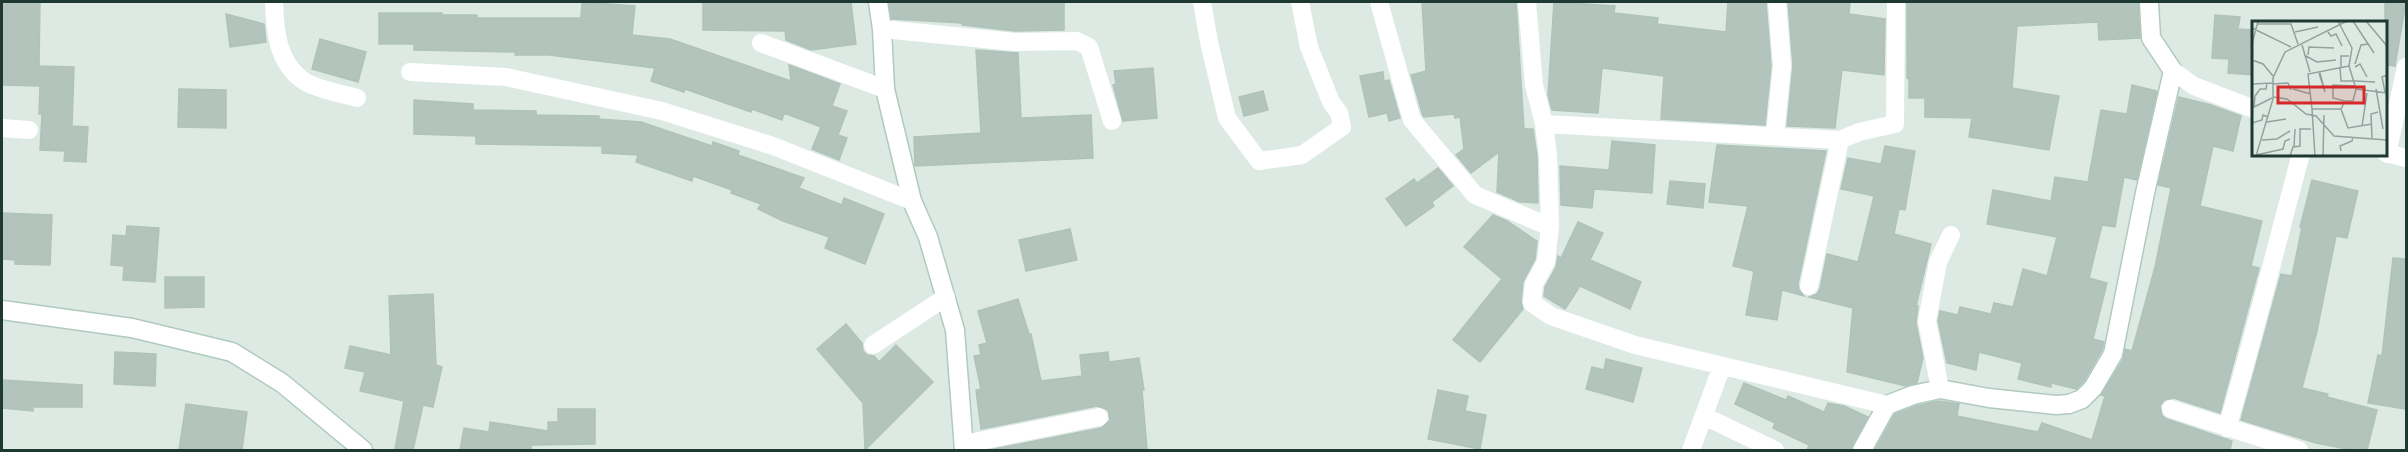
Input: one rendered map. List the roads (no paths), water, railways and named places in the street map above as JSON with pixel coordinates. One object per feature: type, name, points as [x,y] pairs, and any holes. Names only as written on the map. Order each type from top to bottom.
[{"type":"street","points":[[274,2],[275,29],[284,60],[304,81],[357,98]]},
{"type":"street","points":[[878,2],[882,29],[885,89],[912,201],[928,237],[955,330],[964,447],[1099,417]]},
{"type":"street","points":[[1202,2],[1227,118],[1258,160],[1302,155],[1342,127],[1339,113],[1331,102],[1309,47],[1300,2]]},
{"type":"street","points":[[1379,2],[1412,120],[1475,195],[1550,227]]},
{"type":"street","points":[[1527,2],[1534,85],[1544,124],[1550,227],[1546,262],[1534,284],[1532,303],[1551,316],[1635,345],[1887,405],[1913,395],[1940,389],[1989,399],[2056,405],[2069,404],[2082,399],[2093,388],[2113,354],[2145,193],[2173,71]]},
{"type":"street","points":[[1775,135],[1782,66],[1777,2]]},
{"type":"street","points":[[1544,124],[1840,140],[1859,132],[1895,124],[1896,2]]},
{"type":"street","points":[[2149,2],[2151,38],[2173,71],[2194,86],[2252,109]]},
{"type":"street","points":[[882,29],[1015,42],[1077,41],[1089,47],[1112,122]]},
{"type":"street","points":[[761,43],[885,89]]},
{"type":"street","points":[[2387,150],[2406,67]]},
{"type":"street","points":[[410,72],[506,77],[663,111],[773,146],[912,201]]},
{"type":"street","points":[[2,128],[29,130]]},
{"type":"street","points":[[1809,286],[1840,140]]},
{"type":"street","points":[[2387,154],[2406,158]]},
{"type":"street","points":[[2227,428],[2254,338],[2259,306],[2300,156]]},
{"type":"street","points":[[1940,389],[1928,321],[1938,262],[1951,235]]},
{"type":"street","points":[[873,345],[946,297]]},
{"type":"street","points":[[2,310],[132,328],[232,352],[282,382],[363,450]]},
{"type":"street","points":[[1691,450],[1722,366]]},
{"type":"street","points":[[1862,450],[1887,405]]},
{"type":"street","points":[[2171,409],[2299,450]]},
{"type":"street","points":[[1704,416],[1775,450]]}]
